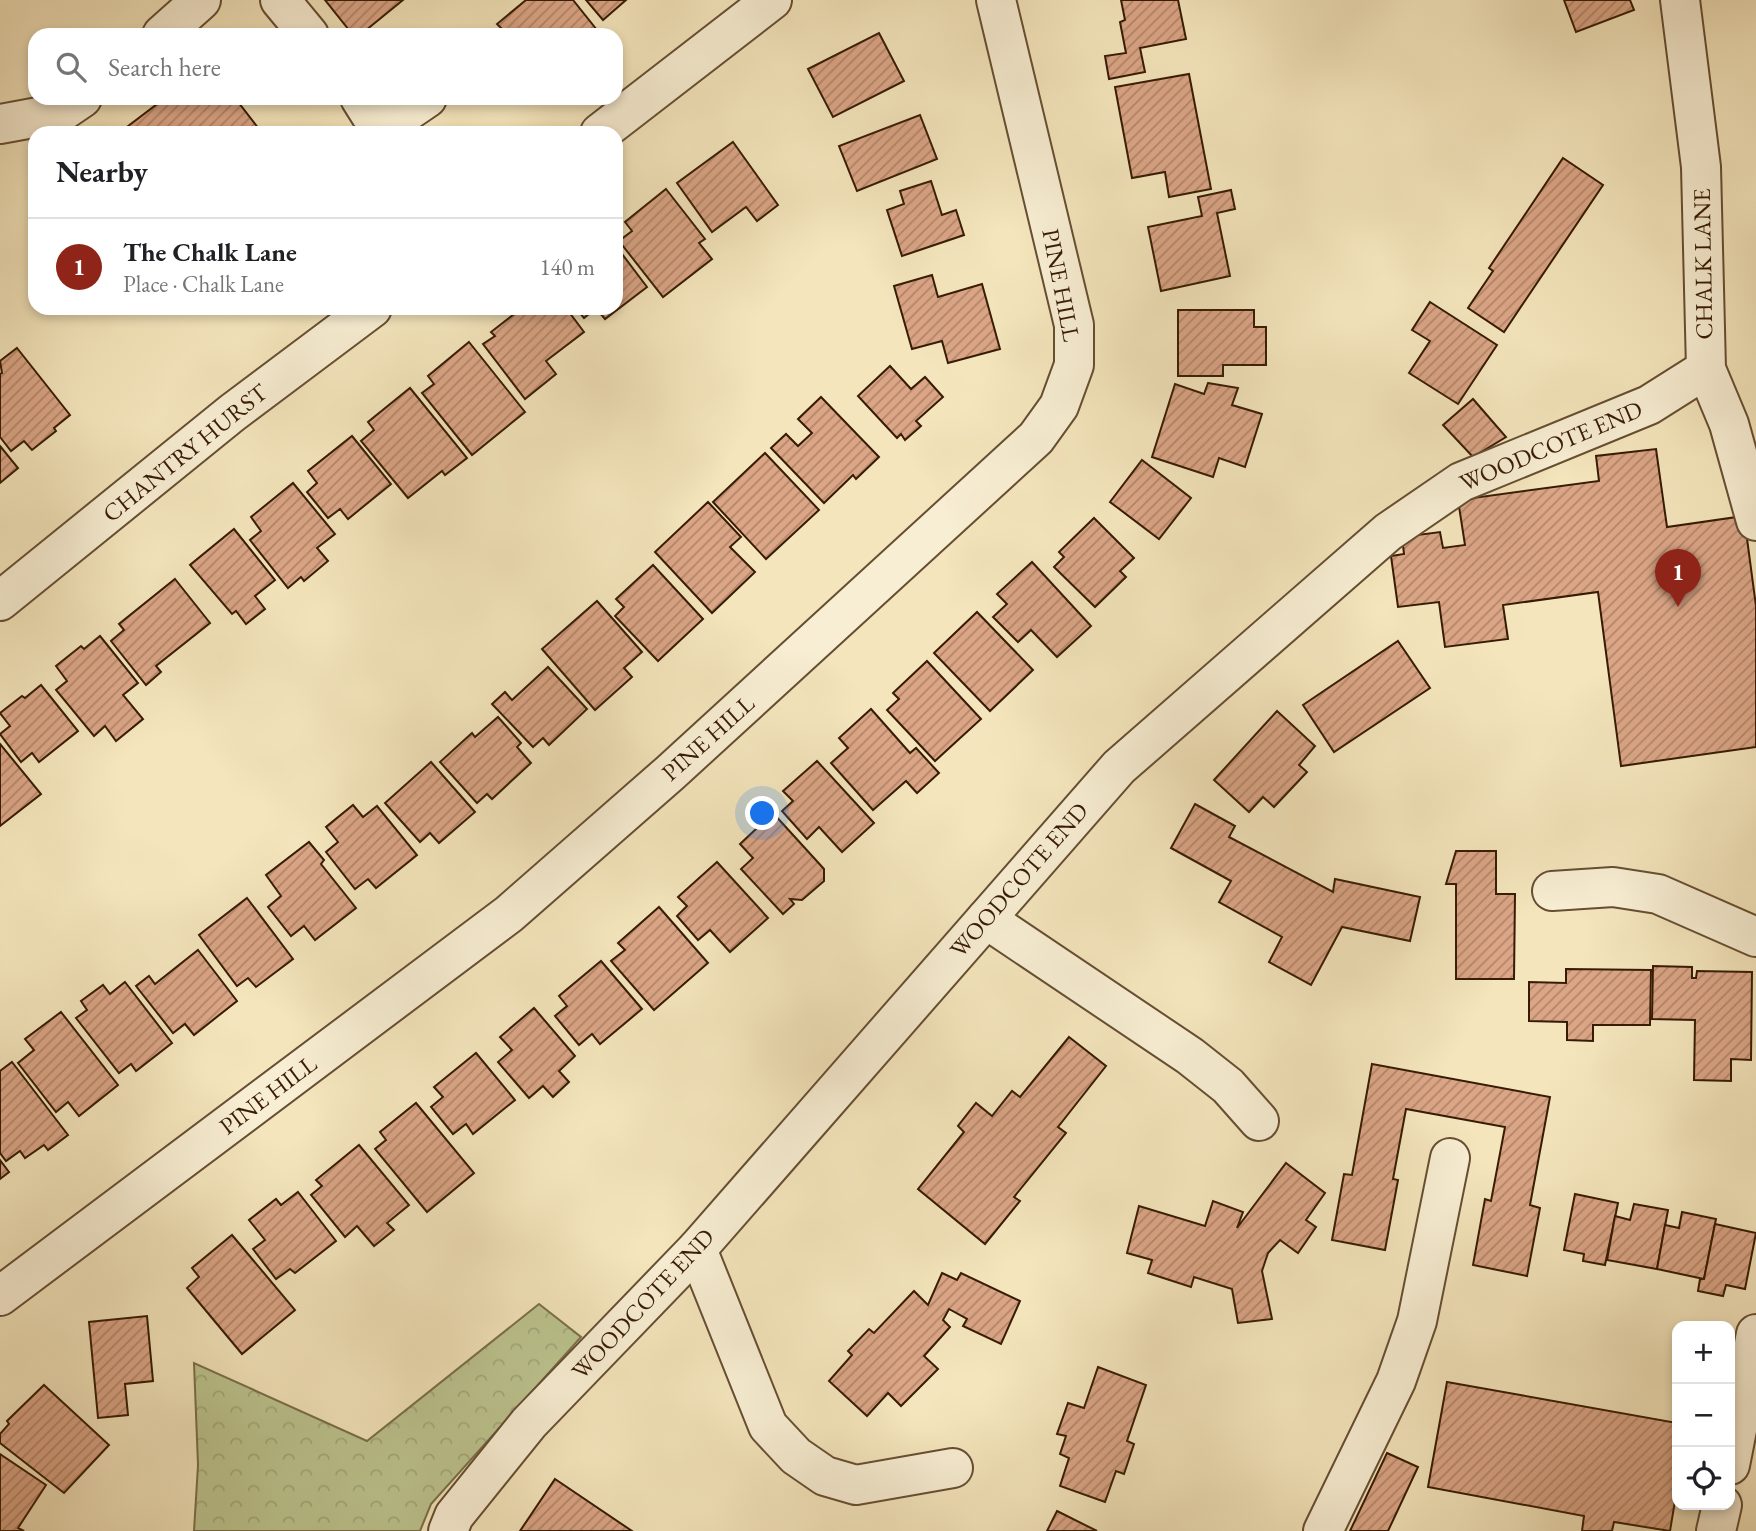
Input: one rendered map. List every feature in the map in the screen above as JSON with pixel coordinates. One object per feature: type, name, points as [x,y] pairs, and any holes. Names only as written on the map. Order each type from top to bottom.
[{"type":"street","points":[[170,28],[201,0]]},
{"type":"street","points":[[280,0],[314,13]]},
{"type":"street","points":[[609,126],[772,0]]},
{"type":"street","name":"PINE HILL","points":[[0,1296],[509,914],[670,773],[1036,438],[1059,407],[1074,365],[1073,325],[996,0]]},
{"type":"street","name":"CHALK LANE","points":[[1680,0],[1701,167],[1706,369],[1742,418],[1756,521]]},
{"type":"street","points":[[0,124],[60,113],[72,105]]},
{"type":"street","points":[[364,105],[378,126]]},
{"type":"street","points":[[388,126],[417,105]]},
{"type":"street","name":"CHANTRY HURST","points":[[0,601],[232,413],[363,315]]},
{"type":"street","name":"WOODCOTE END","points":[[448,1531],[454,1516],[529,1423],[697,1249],[1119,766],[1388,532],[1461,482],[1648,404],[1706,369]]},
{"type":"street","points":[[1552,891],[1613,887],[1658,894],[1756,937]]},
{"type":"street","points":[[986,919],[1190,1056],[1228,1086],[1259,1121]]},
{"type":"street","points":[[1323,1531],[1396,1381],[1417,1321],[1450,1158]]},
{"type":"street","points":[[697,1249],[768,1426],[796,1456],[825,1476],[856,1485],[953,1468]]},
{"type":"street","points":[[1734,1447],[1756,1334]]},
{"type":"street","points":[[1716,1531],[1721,1510]]},
{"type":"green space","points":[[539,1304],[581,1337],[431,1504],[420,1531],[194,1531],[198,1465],[194,1363],[367,1441]]},
{"type":"building","points":[[325,0],[403,0],[369,28],[347,28]]},
{"type":"building","points":[[526,0],[573,0],[595,28],[501,28],[497,24]]},
{"type":"building","points":[[586,0],[626,0],[603,20]]},
{"type":"building","points":[[1121,0],[1178,0],[1186,39],[1140,48],[1145,72],[1109,79],[1105,56],[1126,53],[1120,22],[1125,20]]},
{"type":"building","points":[[1564,0],[1630,0],[1634,10],[1576,32]]},
{"type":"building","points":[[879,33],[904,81],[833,117],[808,69]]},
{"type":"building","points":[[1189,74],[1211,189],[1169,197],[1165,172],[1132,178],[1115,87]]},
{"type":"building","points":[[156,105],[240,105],[257,126],[128,126]]},
{"type":"building","points":[[920,115],[937,159],[857,191],[839,146]]},
{"type":"building","points":[[733,142],[778,205],[757,221],[746,207],[712,232],[677,183]]},
{"type":"building","points":[[1563,158],[1603,185],[1504,332],[1468,308],[1493,271],[1489,268]]},
{"type":"building","points":[[931,181],[942,215],[956,210],[964,235],[902,256],[887,210],[904,204],[900,191]]},
{"type":"building","points":[[666,189],[705,239],[699,243],[712,259],[663,297],[623,246],[623,238],[632,231],[625,222]]},
{"type":"building","points":[[1231,190],[1235,209],[1217,213],[1230,276],[1161,291],[1148,227],[1202,216],[1198,197]]},
{"type":"building","points":[[623,255],[647,287],[623,305]]},
{"type":"building","points":[[932,275],[938,297],[982,284],[1000,349],[948,363],[942,341],[912,349],[894,286]]},
{"type":"building","points":[[1430,302],[1497,345],[1458,404],[1409,373],[1430,341],[1412,330]]},
{"type":"building","points":[[1178,310],[1254,310],[1254,327],[1266,327],[1266,365],[1223,365],[1223,376],[1178,376]]},
{"type":"building","points":[[513,315],[571,315],[584,332],[546,361],[556,374],[525,399],[483,344],[495,336],[491,332]]},
{"type":"building","points":[[469,342],[525,412],[472,455],[422,393],[434,384],[428,376]]},
{"type":"building","points":[[17,348],[70,415],[54,428],[56,431],[32,450],[24,441],[11,451],[0,437],[0,361]]},
{"type":"building","points":[[890,366],[911,389],[925,377],[943,397],[916,421],[921,426],[905,440],[901,434],[897,438],[858,396]]},
{"type":"building","points":[[1208,383],[1238,388],[1232,405],[1262,414],[1245,467],[1219,458],[1213,477],[1152,457],[1175,384],[1204,394]]},
{"type":"building","points":[[410,388],[467,458],[445,475],[442,471],[408,498],[361,441],[374,430],[368,422]]},
{"type":"building","points":[[821,397],[879,457],[856,479],[853,475],[824,503],[771,448],[786,434],[798,446],[812,433],[798,419]]},
{"type":"building","points":[[1473,399],[1506,437],[1473,457],[1443,425]]},
{"type":"building","points":[[352,436],[391,484],[348,519],[340,509],[328,518],[307,492],[317,483],[308,471]]},
{"type":"building","points":[[0,446],[18,468],[0,483]]},
{"type":"building","points":[[1656,449],[1667,527],[1744,516],[1756,606],[1756,747],[1621,766],[1598,592],[1503,605],[1508,639],[1445,647],[1439,602],[1398,607],[1391,556],[1404,554],[1402,537],[1440,532],[1443,548],[1465,545],[1458,500],[1599,481],[1596,456]]},
{"type":"building","points":[[765,453],[819,510],[766,559],[713,502]]},
{"type":"building","points":[[1142,460],[1191,498],[1159,539],[1110,502]]},
{"type":"building","points":[[293,483],[335,534],[317,548],[328,561],[304,581],[301,577],[288,588],[250,540],[261,531],[251,517]]},
{"type":"building","points":[[708,502],[741,537],[730,547],[755,572],[712,613],[655,552]]},
{"type":"building","points":[[1094,518],[1134,558],[1120,571],[1126,577],[1095,607],[1054,567],[1064,557],[1059,552]]},
{"type":"building","points":[[234,529],[275,580],[255,596],[265,609],[246,624],[236,611],[232,614],[190,565]]},
{"type":"building","points":[[1032,562],[1091,626],[1057,657],[1031,630],[1018,642],[993,617],[1007,604],[997,594]]},
{"type":"building","points":[[653,565],[703,619],[658,661],[615,616],[624,607],[616,599]]},
{"type":"building","points":[[175,579],[210,623],[156,666],[161,672],[146,685],[111,641],[124,630],[119,624]]},
{"type":"building","points":[[597,601],[642,652],[624,668],[632,677],[595,710],[542,649]]},
{"type":"building","points":[[977,612],[1033,670],[990,711],[934,653]]},
{"type":"building","points":[[100,636],[138,683],[123,695],[143,719],[116,741],[105,726],[94,736],[56,690],[67,681],[56,666],[81,646],[84,649]]},
{"type":"building","points":[[1398,641],[1430,688],[1334,752],[1303,705]]},
{"type":"building","points":[[927,661],[981,719],[935,761],[887,710],[899,699],[893,693]]},
{"type":"building","points":[[548,667],[587,709],[549,745],[543,738],[533,747],[492,704],[505,692],[512,700]]},
{"type":"building","points":[[41,685],[78,731],[39,762],[32,753],[21,762],[0,734],[10,726],[0,713]]},
{"type":"building","points":[[871,709],[910,753],[916,748],[939,773],[917,793],[906,781],[873,810],[831,763],[848,748],[839,738]]},
{"type":"building","points":[[1277,711],[1315,746],[1299,765],[1307,772],[1274,807],[1263,797],[1249,812],[1214,780]]},
{"type":"building","points":[[498,717],[521,743],[517,747],[531,763],[492,799],[487,794],[477,803],[440,762],[472,733],[475,737]]},
{"type":"building","points":[[0,744],[41,794],[0,826]]},
{"type":"building","points":[[817,761],[874,823],[842,852],[819,827],[807,839],[782,811],[793,801],[783,791]]},
{"type":"building","points":[[431,762],[475,812],[439,843],[430,833],[420,842],[385,803]]},
{"type":"building","points":[[1195,804],[1235,826],[1229,837],[1333,892],[1335,879],[1420,897],[1410,941],[1342,927],[1311,985],[1269,962],[1282,937],[1219,902],[1231,881],[1171,848]]},
{"type":"building","points":[[353,805],[363,817],[377,806],[417,855],[376,888],[368,879],[355,889],[326,852],[338,842],[326,827]]},
{"type":"building","points":[[773,813],[824,869],[824,881],[802,900],[790,899],[794,904],[783,914],[741,869],[753,858],[740,844]]},
{"type":"building","points":[[309,842],[324,860],[321,864],[356,908],[315,940],[304,926],[291,936],[268,907],[281,896],[266,875]]},
{"type":"building","points":[[1456,851],[1496,851],[1496,894],[1515,894],[1514,979],[1456,979],[1456,884],[1446,884]]},
{"type":"building","points":[[717,862],[768,918],[730,952],[710,930],[698,940],[677,916],[687,906],[678,897]]},
{"type":"building","points":[[247,898],[293,959],[256,987],[248,978],[237,986],[199,935]]},
{"type":"building","points":[[659,907],[708,963],[654,1010],[611,961],[625,950],[618,943]]},
{"type":"building","points":[[198,950],[237,1001],[194,1035],[185,1024],[173,1033],[136,986],[149,976],[155,984]]},
{"type":"building","points":[[601,961],[642,1009],[600,1044],[592,1034],[579,1045],[555,1016],[567,1006],[559,996]]},
{"type":"building","points":[[1653,966],[1692,967],[1692,978],[1696,978],[1697,971],[1752,972],[1751,1060],[1731,1059],[1731,1081],[1694,1080],[1695,1020],[1652,1019]]},
{"type":"building","points":[[1566,969],[1651,970],[1650,1025],[1593,1025],[1593,1041],[1567,1040],[1567,1022],[1529,1021],[1529,982],[1566,983]]},
{"type":"building","points":[[125,982],[172,1043],[136,1071],[131,1064],[119,1073],[76,1018],[87,1010],[81,1001],[103,985],[110,994]]},
{"type":"building","points":[[534,1008],[575,1056],[559,1071],[569,1082],[553,1097],[543,1086],[529,1098],[498,1062],[512,1050],[500,1037]]},
{"type":"building","points":[[61,1012],[118,1085],[79,1116],[68,1102],[56,1112],[18,1063],[34,1050],[25,1039]]},
{"type":"building","points":[[1069,1037],[1106,1066],[1058,1127],[1066,1133],[1014,1197],[1020,1201],[985,1244],[918,1189],[964,1132],[958,1126],[976,1103],[992,1116],[1012,1091],[1020,1097]]},
{"type":"building","points":[[476,1053],[515,1100],[473,1134],[466,1124],[453,1134],[431,1107],[443,1097],[434,1087]]},
{"type":"building","points":[[12,1062],[68,1135],[48,1150],[44,1145],[25,1158],[20,1151],[6,1161],[0,1153],[0,1071]]},
{"type":"building","points":[[1372,1064],[1550,1097],[1530,1205],[1540,1208],[1527,1276],[1473,1265],[1485,1199],[1491,1201],[1505,1127],[1406,1109],[1393,1179],[1398,1180],[1385,1250],[1332,1240],[1344,1174],[1352,1175]]},
{"type":"building","points":[[416,1103],[474,1173],[427,1212],[375,1149],[386,1140],[380,1132]]},
{"type":"building","points":[[359,1145],[409,1205],[387,1223],[394,1230],[374,1246],[357,1226],[345,1237],[311,1195],[322,1186],[316,1180]]},
{"type":"building","points":[[0,1160],[9,1172],[0,1179]]},
{"type":"building","points":[[1286,1163],[1325,1193],[1306,1220],[1316,1227],[1298,1253],[1280,1240],[1268,1253],[1262,1271],[1272,1319],[1238,1323],[1232,1289],[1194,1277],[1191,1287],[1148,1273],[1152,1260],[1127,1253],[1139,1206],[1205,1226],[1213,1201],[1243,1212],[1237,1228]]},
{"type":"building","points":[[298,1192],[336,1241],[295,1273],[290,1269],[276,1279],[253,1249],[265,1240],[249,1220],[276,1199],[281,1205]]},
{"type":"building","points":[[1575,1194],[1618,1203],[1605,1265],[1583,1261],[1584,1254],[1564,1250]]},
{"type":"building","points":[[1634,1204],[1668,1210],[1657,1269],[1607,1260],[1615,1216],[1630,1220]]},
{"type":"building","points":[[1682,1212],[1716,1219],[1704,1279],[1657,1269],[1665,1225],[1679,1228]]},
{"type":"building","points":[[1715,1224],[1756,1233],[1745,1289],[1726,1285],[1723,1296],[1698,1291],[1700,1279],[1704,1279]]},
{"type":"building","points":[[232,1235],[295,1310],[242,1354],[187,1288],[199,1277],[192,1268]]},
{"type":"building","points":[[942,1273],[957,1280],[961,1273],[1020,1301],[1001,1344],[963,1326],[967,1319],[949,1309],[943,1320],[950,1327],[924,1356],[938,1369],[901,1406],[888,1393],[867,1416],[829,1381],[852,1355],[848,1351],[869,1329],[874,1333],[914,1291],[928,1305]]},
{"type":"building","points":[[147,1316],[153,1381],[125,1384],[128,1415],[98,1418],[89,1322]]},
{"type":"building","points":[[1098,1367],[1146,1385],[1127,1441],[1134,1444],[1124,1474],[1116,1471],[1105,1502],[1060,1486],[1069,1458],[1060,1454],[1066,1436],[1057,1434],[1068,1403],[1084,1408]]},
{"type":"building","points":[[1447,1382],[1672,1422],[1674,1510],[1670,1531],[1614,1522],[1612,1531],[1582,1531],[1584,1516],[1428,1487]]},
{"type":"building","points":[[44,1385],[109,1445],[64,1493],[0,1443],[0,1434],[9,1424],[7,1421]]},
{"type":"building","points":[[1387,1453],[1418,1467],[1388,1531],[1350,1531]]},
{"type":"building","points":[[0,1454],[46,1485],[18,1528],[24,1531],[0,1531]]},
{"type":"building","points":[[555,1479],[632,1531],[520,1531]]},
{"type":"building","points":[[1057,1511],[1097,1531],[1047,1531]]},
{"type":"place","name":"The Chalk Lane","points":[[1678,607]]}]
